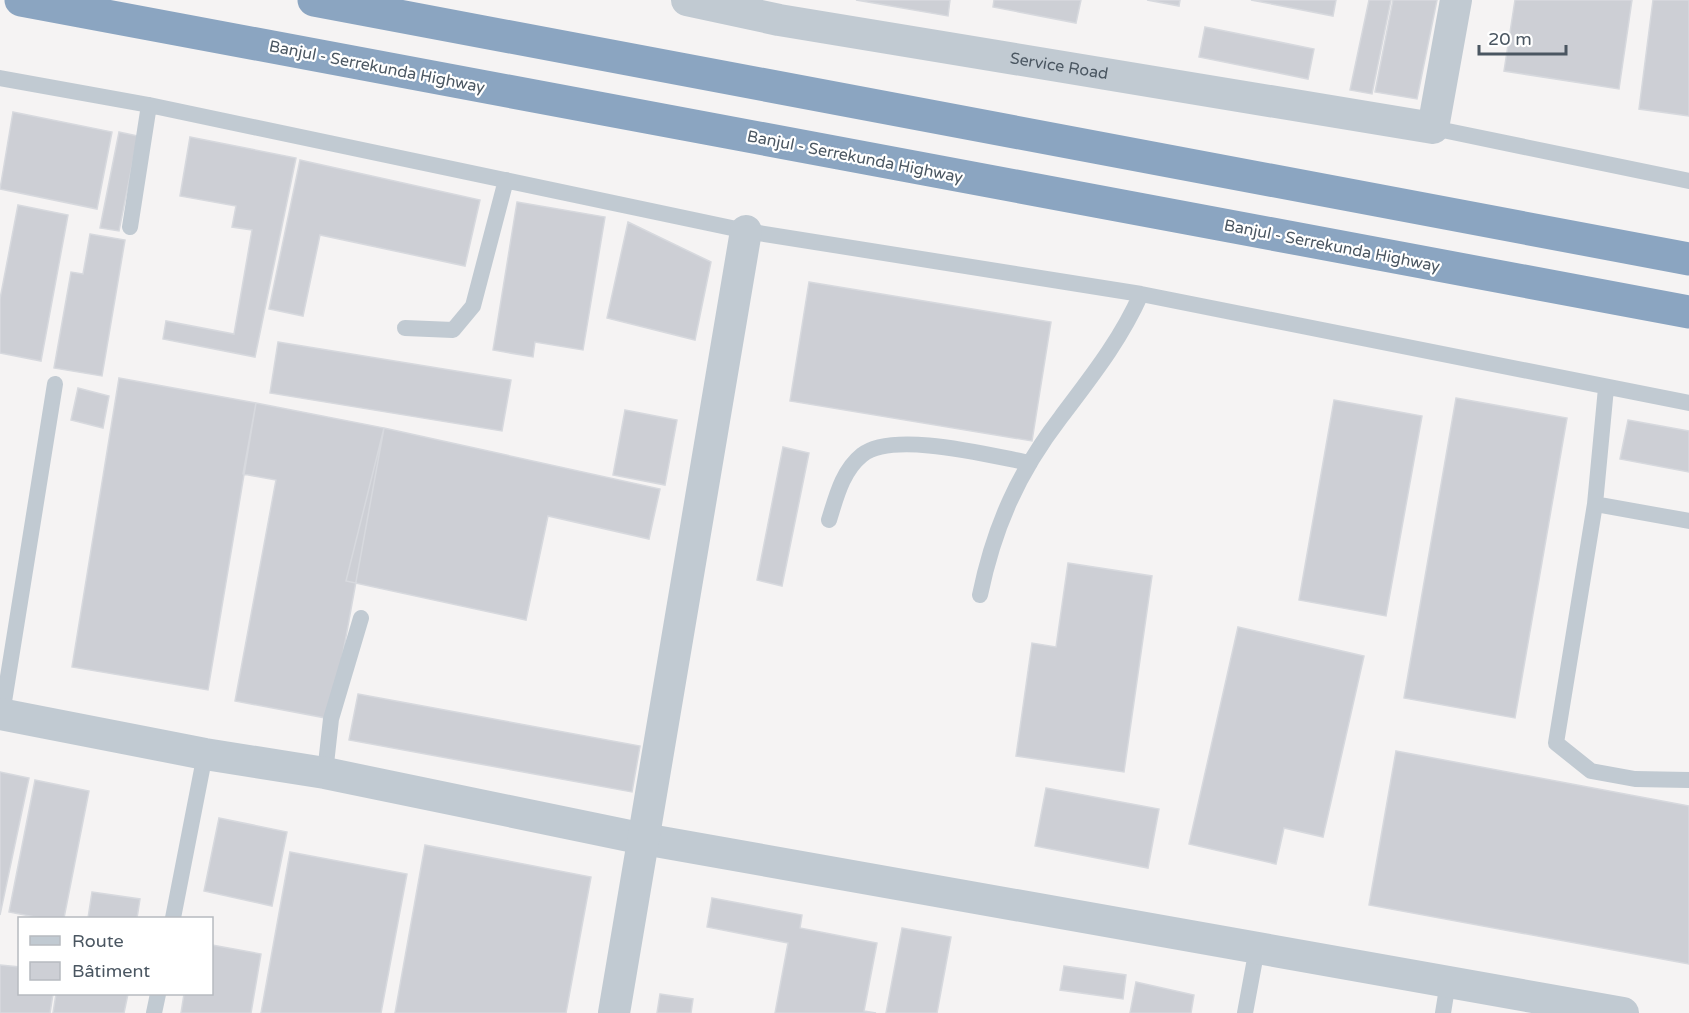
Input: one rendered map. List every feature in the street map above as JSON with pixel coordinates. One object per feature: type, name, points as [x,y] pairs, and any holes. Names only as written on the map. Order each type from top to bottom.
[{"type":"highway","name":"Banjul - Serrekunda Highway","points":[[21,0],[1689,312]]},
{"type":"highway","points":[[314,0],[1689,259]]},
{"type":"street","name":"Service Road","points":[[687,0],[781,10],[1433,128]]},
{"type":"street","points":[[1433,128],[1456,0]]},
{"type":"street","points":[[614,1013],[746,231]]},
{"type":"street","points":[[1,714],[205,754],[325,773],[644,839],[1623,1013]]},
{"type":"lane","points":[[0,78],[149,105],[746,231],[1141,294],[1689,403]]},
{"type":"lane","points":[[130,227],[149,105]]},
{"type":"lane","points":[[1433,128],[1689,181]]},
{"type":"lane","points":[[405,328],[453,330],[473,306],[506,180]]},
{"type":"lane","points":[[980,596],[997,527],[1030,463],[1060,418],[1102,366],[1127,326],[1141,294]]},
{"type":"lane","points":[[1,714],[55,384]]},
{"type":"lane","points":[[1606,388],[1595,504],[1556,743],[1591,771],[1635,779],[1689,780]]},
{"type":"lane","points":[[829,520],[839,487],[849,469],[862,455],[878,446],[906,444],[947,448],[1030,463]]},
{"type":"lane","points":[[1595,504],[1689,521]]},
{"type":"lane","points":[[325,773],[331,719],[361,618]]},
{"type":"lane","points":[[173,917],[205,754]]},
{"type":"lane","points":[[1245,1013],[1257,948]]},
{"type":"lane","points":[[1443,1013],[1448,982]]},
{"type":"lane","points":[[154,1013],[158,995]]},
{"type":"building","points":[[856,0],[950,0],[948,16]]},
{"type":"building","points":[[994,0],[1081,0],[1076,23],[993,7]]},
{"type":"building","points":[[1147,0],[1180,0],[1179,6]]},
{"type":"building","points":[[1251,0],[1336,0],[1333,16]]},
{"type":"building","points":[[1369,0],[1391,0],[1372,94],[1350,90]]},
{"type":"building","points":[[1393,0],[1437,0],[1417,99],[1375,92]]},
{"type":"building","points":[[1515,0],[1632,0],[1619,89],[1504,71]]},
{"type":"building","points":[[1653,0],[1689,0],[1689,116],[1639,109]]},
{"type":"building","points":[[1205,27],[1314,49],[1308,79],[1199,57]]},
{"type":"building","points":[[13,112],[112,132],[97,209],[0,189]]},
{"type":"building","points":[[119,132],[138,136],[119,231],[100,228]]},
{"type":"building","points":[[190,137],[296,158],[255,357],[163,339],[166,321],[234,334],[252,230],[232,227],[236,206],[180,196]]},
{"type":"building","points":[[300,160],[480,200],[465,266],[320,235],[303,316],[269,309]]},
{"type":"building","points":[[517,202],[605,217],[583,350],[535,342],[533,357],[493,350]]},
{"type":"building","points":[[18,205],[68,215],[41,361],[0,353],[0,299]]},
{"type":"building","points":[[628,222],[711,262],[695,340],[607,318]]},
{"type":"building","points":[[90,234],[125,240],[102,376],[54,368],[71,272],[83,274]]},
{"type":"building","points":[[809,282],[1051,322],[1032,441],[790,401]]},
{"type":"building","points":[[278,342],[511,380],[502,431],[270,393]]},
{"type":"building","points":[[119,378],[256,403],[208,690],[72,667]]},
{"type":"building","points":[[78,388],[109,396],[103,428],[71,420]]},
{"type":"building","points":[[1456,398],[1567,418],[1515,718],[1404,698]]},
{"type":"building","points":[[1334,400],[1422,416],[1386,616],[1299,600]]},
{"type":"building","points":[[256,403],[384,428],[331,719],[235,701],[276,480],[243,474]]},
{"type":"building","points":[[625,410],[677,420],[665,485],[613,475]]},
{"type":"building","points":[[1628,420],[1689,431],[1689,472],[1620,459]]},
{"type":"building","points":[[384,428],[660,489],[649,539],[548,516],[526,620],[346,581]]},
{"type":"building","points":[[783,447],[809,453],[782,586],[757,580]]},
{"type":"building","points":[[1068,563],[1152,576],[1124,772],[1016,756],[1032,643],[1056,647]]},
{"type":"building","points":[[1238,627],[1364,656],[1323,837],[1284,828],[1276,864],[1189,844]]},
{"type":"building","points":[[358,694],[640,746],[632,792],[349,740]]},
{"type":"building","points":[[1396,751],[1689,806],[1689,964],[1369,905]]},
{"type":"building","points":[[0,772],[29,778],[0,915]]},
{"type":"building","points":[[35,780],[89,791],[64,917],[35,917],[9,912]]},
{"type":"building","points":[[1046,788],[1159,809],[1148,868],[1035,846]]},
{"type":"building","points":[[219,818],[287,832],[272,906],[204,891]]},
{"type":"building","points":[[425,845],[591,877],[566,1013],[395,1013]]},
{"type":"building","points":[[290,852],[407,874],[381,1013],[261,1013]]},
{"type":"building","points":[[92,892],[140,899],[137,917],[88,917]]},
{"type":"building","points":[[712,898],[802,915],[800,928],[877,943],[864,1011],[876,1013],[775,1013],[788,943],[707,927]]},
{"type":"building","points":[[902,928],[951,937],[937,1013],[886,1013]]},
{"type":"building","points":[[213,945],[261,954],[251,1013],[181,1013],[184,995],[213,995]]},
{"type":"building","points":[[0,965],[18,967],[18,995],[53,995],[50,1013],[0,1013]]},
{"type":"building","points":[[1064,966],[1126,975],[1123,999],[1060,990]]},
{"type":"building","points":[[1136,982],[1194,995],[1191,1013],[1130,1013]]},
{"type":"building","points":[[660,994],[693,999],[691,1013],[657,1013]]},
{"type":"building","points":[[56,995],[128,995],[124,1013],[53,1013]]}]
